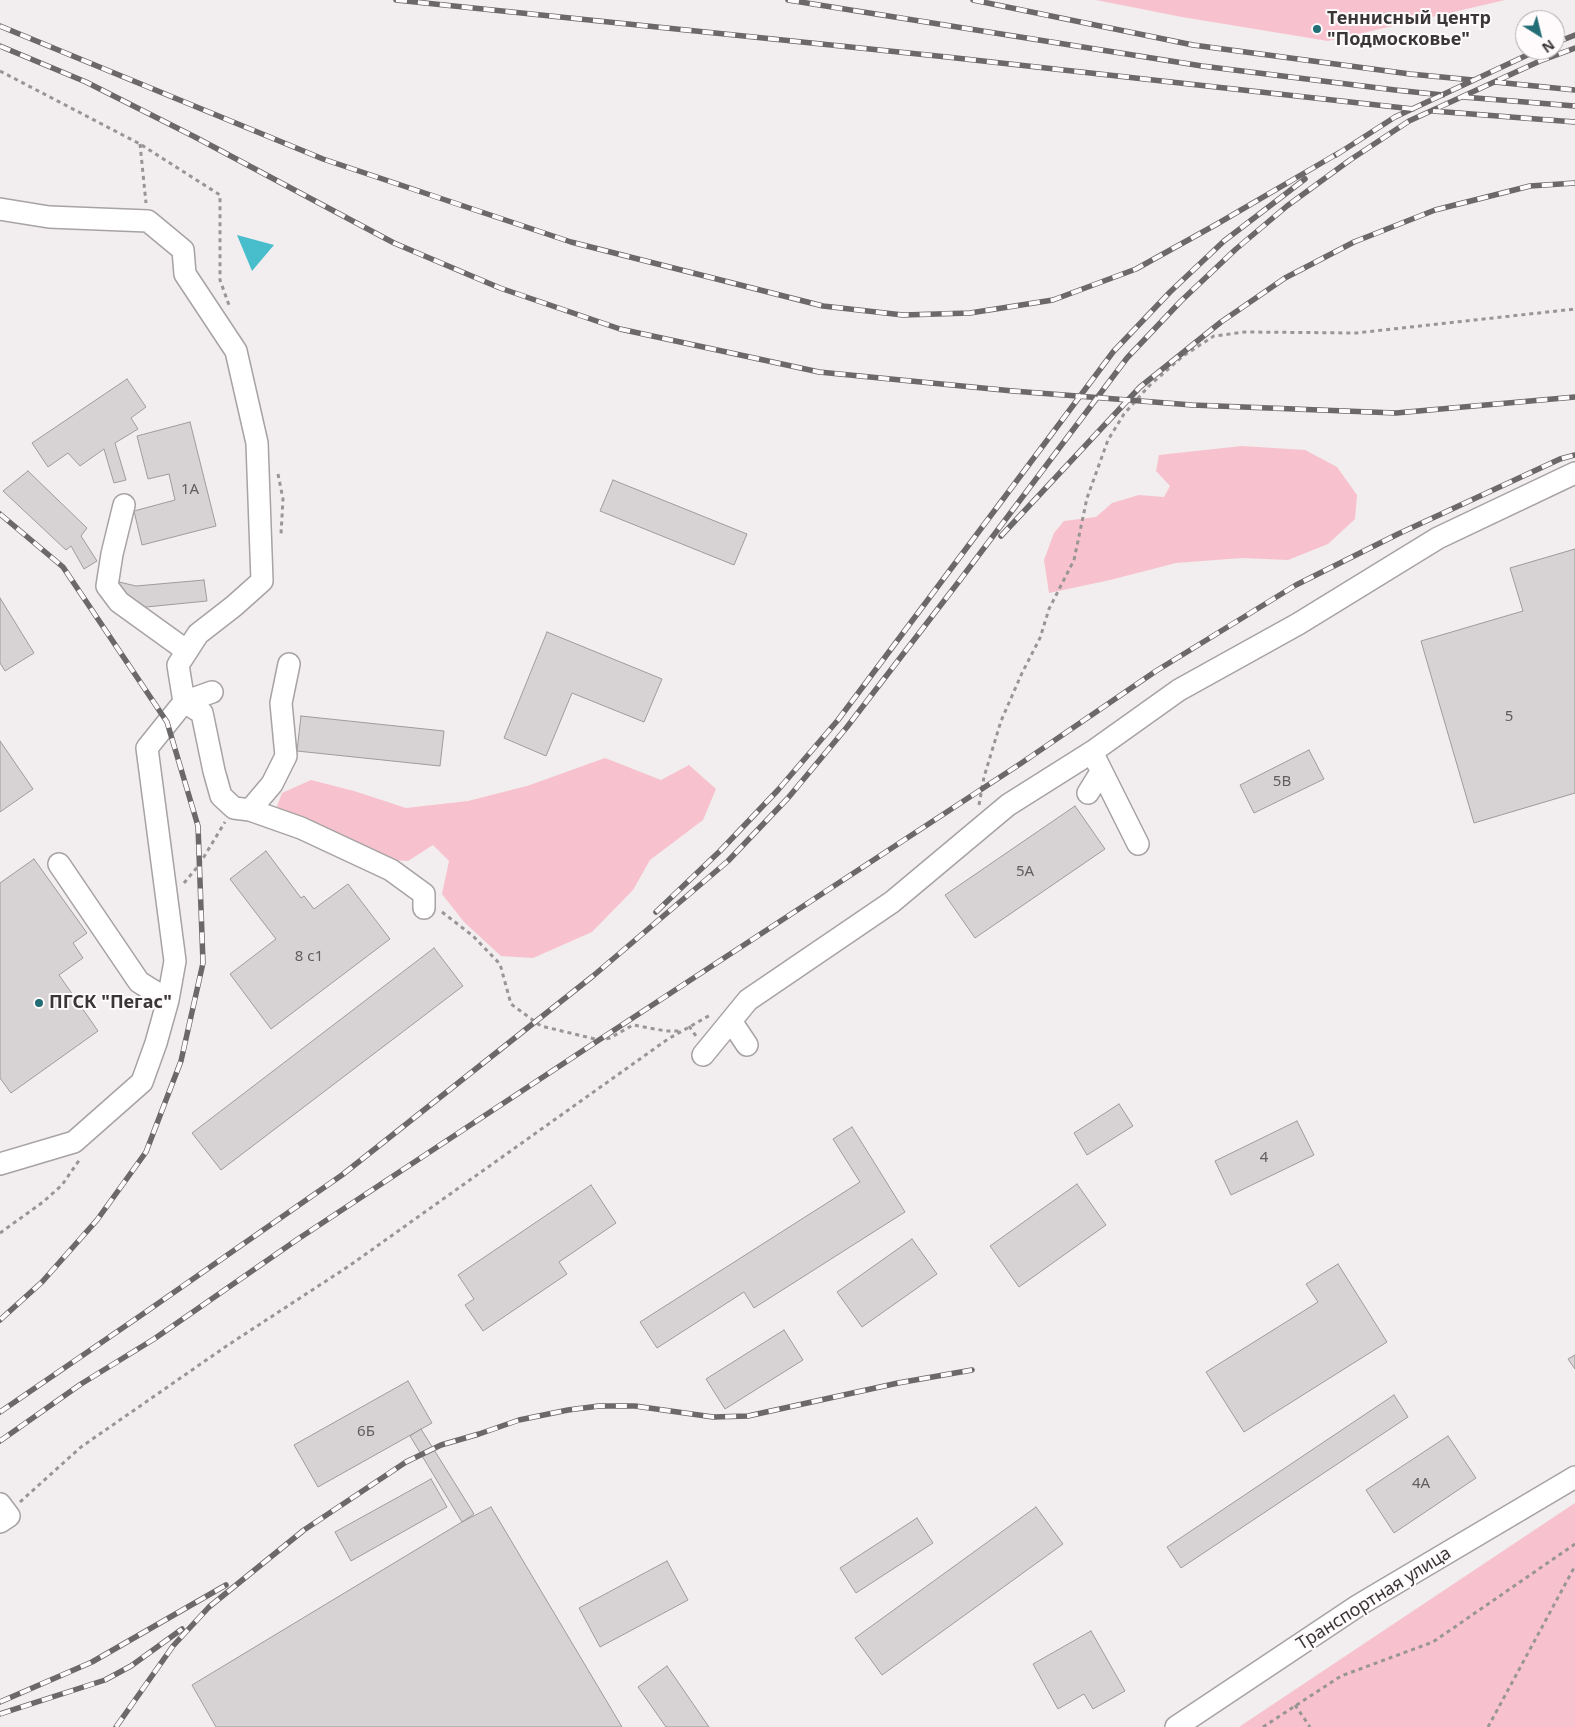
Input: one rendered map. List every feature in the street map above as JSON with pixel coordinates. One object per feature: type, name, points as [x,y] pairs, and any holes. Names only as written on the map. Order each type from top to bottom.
[{"type":"street","points":[[0,209],[49,217],[148,222],[183,250],[185,274],[236,351],[257,443],[262,581],[198,634],[187,651],[178,665],[184,702],[202,713],[221,796],[242,809],[301,828],[391,870],[424,901]]},
{"type":"street","points":[[703,1055],[725,1015],[892,902],[1008,805],[1092,752],[1179,690],[1298,624],[1438,538],[1575,473]]},
{"type":"street","points":[[124,505],[112,554],[107,586],[119,602],[187,651]]},
{"type":"street","points":[[242,809],[272,784],[286,756],[281,703],[290,664]]},
{"type":"street","points":[[0,1164],[74,1142],[142,1082],[156,1043],[168,1000],[175,961],[147,748],[184,702],[212,692]]},
{"type":"street","points":[[1092,752],[1138,844]]},
{"type":"street","points":[[1088,793],[1101,772]]},
{"type":"street","points":[[59,864],[139,982],[168,1000]]},
{"type":"street","points":[[725,1015],[747,1045]]},
{"type":"street","name":"Транспортная улица","points":[[1176,1727],[1359,1605],[1575,1477]]},
{"type":"path","points":[[0,71],[140,144],[220,195],[220,280],[230,306]]},
{"type":"path","points":[[140,144],[148,222]]},
{"type":"path","points":[[984,825],[978,809],[984,777],[1001,721],[1040,638],[1049,609],[1074,560],[1087,498],[1108,440],[1124,414],[1148,386],[1183,356],[1214,336],[1246,332],[1356,333],[1575,309]]},
{"type":"path","points":[[278,470],[283,499],[280,536]]},
{"type":"path","points":[[167,903],[242,809]]},
{"type":"path","points":[[424,901],[473,936],[500,964],[511,1004],[541,1026],[599,1040],[610,1038],[633,1025],[680,1031]]},
{"type":"path","points":[[3,1514],[20,1502],[81,1447],[228,1345],[349,1266],[394,1232],[680,1031],[725,1015]]},
{"type":"path","points":[[0,1233],[43,1202],[62,1185],[82,1157]]},
{"type":"path","points":[[1263,1727],[1341,1676],[1433,1642],[1575,1544]]},
{"type":"path","points":[[1488,1727],[1575,1566]]},
{"type":"path","points":[[1295,1706],[1310,1727]]},
{"type":"shaded area","name":"Теннисный центр \"Подмосковье\"","points":[[1096,0],[1505,0],[1328,41],[1182,17]]},
{"type":"shaded area","points":[[1242,446],[1305,450],[1337,467],[1357,495],[1355,519],[1328,544],[1288,560],[1242,558],[1176,563],[1049,593],[1044,560],[1054,533],[1064,521],[1096,517],[1112,503],[1139,495],[1164,497],[1170,486],[1156,471],[1159,455]]},
{"type":"shaded area","points":[[605,758],[661,780],[689,765],[716,789],[703,820],[650,860],[633,890],[592,932],[533,958],[501,956],[464,922],[442,894],[449,861],[433,845],[408,861],[387,860],[276,809],[282,793],[311,780],[354,791],[406,808],[468,801],[527,786]]},
{"type":"shaded area","points":[[1575,1503],[1575,1727],[1239,1727]]},
{"type":"water","points":[[237,235],[274,245],[252,271]]},
{"type":"building","points":[[127,379],[146,407],[131,418],[138,429],[115,443],[126,480],[114,483],[104,449],[80,466],[68,453],[48,467],[32,443]]},
{"type":"building","points":[[190,422],[216,526],[142,545],[134,511],[175,500],[169,474],[148,479],[137,436]]},
{"type":"building","points":[[28,471],[87,528],[81,536],[97,561],[84,569],[71,546],[66,550],[3,491]]},
{"type":"building","points":[[613,480],[747,534],[734,565],[600,511]]},
{"type":"building","points":[[1575,549],[1575,793],[1474,823],[1421,641],[1523,611],[1510,568]]},
{"type":"building","points":[[204,580],[207,601],[136,608],[115,581],[136,586]]},
{"type":"building","points":[[0,598],[34,653],[5,671],[0,663]]},
{"type":"building","points":[[547,632],[662,679],[644,722],[572,693],[546,756],[504,738]]},
{"type":"building","points":[[301,716],[444,731],[440,766],[297,751]]},
{"type":"building","points":[[0,741],[33,789],[0,812]]},
{"type":"building","points":[[1309,750],[1324,779],[1254,813],[1240,785]]},
{"type":"building","points":[[1075,806],[1105,849],[975,938],[945,895]]},
{"type":"building","points":[[266,851],[301,898],[304,896],[314,909],[348,884],[390,939],[271,1029],[230,974],[276,939],[230,879]]},
{"type":"building","name":"ПГСК \"Пегас\"","points":[[34,859],[87,933],[73,943],[83,958],[59,975],[98,1031],[11,1093],[0,1078],[0,883]]},
{"type":"building","points":[[434,948],[463,986],[221,1170],[192,1133]]},
{"type":"building","points":[[1119,1104],[1133,1126],[1087,1155],[1074,1133]]},
{"type":"building","points":[[1297,1121],[1314,1155],[1231,1195],[1215,1161]]},
{"type":"building","points":[[852,1127],[905,1212],[754,1308],[744,1292],[657,1348],[640,1322],[860,1182],[833,1139]]},
{"type":"building","points":[[1077,1184],[1106,1225],[1019,1287],[990,1246]]},
{"type":"building","points":[[591,1185],[616,1223],[559,1262],[567,1274],[483,1331],[465,1305],[474,1299],[458,1275]]},
{"type":"building","points":[[912,1239],[937,1274],[862,1327],[837,1292]]},
{"type":"building","points":[[1338,1264],[1387,1342],[1244,1432],[1206,1372],[1318,1302],[1306,1284]]},
{"type":"building","points":[[784,1330],[803,1360],[725,1409],[706,1379]]},
{"type":"building","points":[[1575,1355],[1575,1369],[1568,1359]]},
{"type":"building","points":[[408,1381],[432,1423],[318,1487],[294,1445]]},
{"type":"building","points":[[1394,1395],[1408,1417],[1181,1568],[1167,1547]]},
{"type":"building","points":[[421,1429],[474,1514],[462,1522],[410,1436]]},
{"type":"building","points":[[1448,1436],[1476,1478],[1394,1533],[1366,1490]]},
{"type":"building","points":[[431,1479],[447,1507],[351,1561],[335,1532]]},
{"type":"building","points":[[491,1507],[622,1727],[216,1727],[192,1685],[462,1522]]},
{"type":"building","points":[[1036,1507],[1063,1544],[882,1675],[855,1638]]},
{"type":"building","points":[[917,1518],[933,1543],[856,1593],[840,1568]]},
{"type":"building","points":[[667,1561],[688,1600],[600,1647],[579,1608]]},
{"type":"building","points":[[1091,1631],[1125,1691],[1093,1709],[1084,1694],[1058,1709],[1033,1664]]},
{"type":"building","points":[[667,1666],[709,1727],[666,1727],[638,1687]]},
{"type":"railway","points":[[396,0],[947,57],[1413,109]]},
{"type":"railway","points":[[788,0],[1202,66],[1443,95]]},
{"type":"railway","points":[[973,0],[1193,45],[1410,74],[1473,80]]},
{"type":"railway","points":[[0,26],[323,159],[571,242],[823,306],[903,315],[970,313],[1053,300],[1136,269],[1342,151]]},
{"type":"railway","points":[[1565,39],[1575,35]]},
{"type":"railway","points":[[0,46],[86,82],[195,137],[394,243],[500,288],[620,329],[819,372],[1013,391],[1192,405],[1396,413],[1575,397]]},
{"type":"railway","points":[[0,1412],[342,1175],[593,976],[728,861],[788,798],[847,727],[1127,358],[1181,301],[1236,249],[1287,206],[1350,160],[1409,121],[1540,61],[1575,48]]},
{"type":"railway","points":[[1336,155],[1395,117],[1517,60]]},
{"type":"railway","points":[[1495,82],[1575,90]]},
{"type":"railway","points":[[1463,97],[1575,106]]},
{"type":"railway","points":[[1433,111],[1575,122]]},
{"type":"railway","points":[[656,912],[720,851],[778,790],[838,720],[1113,352],[1170,292],[1224,241],[1305,179]]},
{"type":"railway","points":[[1001,536],[1140,387],[1221,322],[1285,278],[1354,242],[1435,210],[1530,186],[1575,183]]},
{"type":"railway","points":[[0,1441],[81,1384],[154,1339],[298,1239],[1020,764],[1156,671],[1296,585],[1398,534],[1560,459],[1575,455]]},
{"type":"railway","points":[[0,514],[63,567],[167,722],[198,826],[203,963],[181,1061],[146,1152],[97,1220],[42,1282],[0,1320]]},
{"type":"railway","points":[[116,1727],[173,1646],[209,1607],[304,1530],[406,1462],[441,1445],[519,1420],[568,1410],[599,1406],[635,1406],[713,1417],[748,1416],[898,1383],[972,1370]]},
{"type":"railway","points":[[0,1702],[92,1662],[226,1585]]},
{"type":"railway","points":[[0,1714],[105,1680],[131,1666],[182,1629]]},
{"type":"place","name":"Теннисный центр \"Подмосковье\"","points":[[1317,29]]},
{"type":"place","name":"ПГСК \"Пегас\"","points":[[39,1003]]}]
